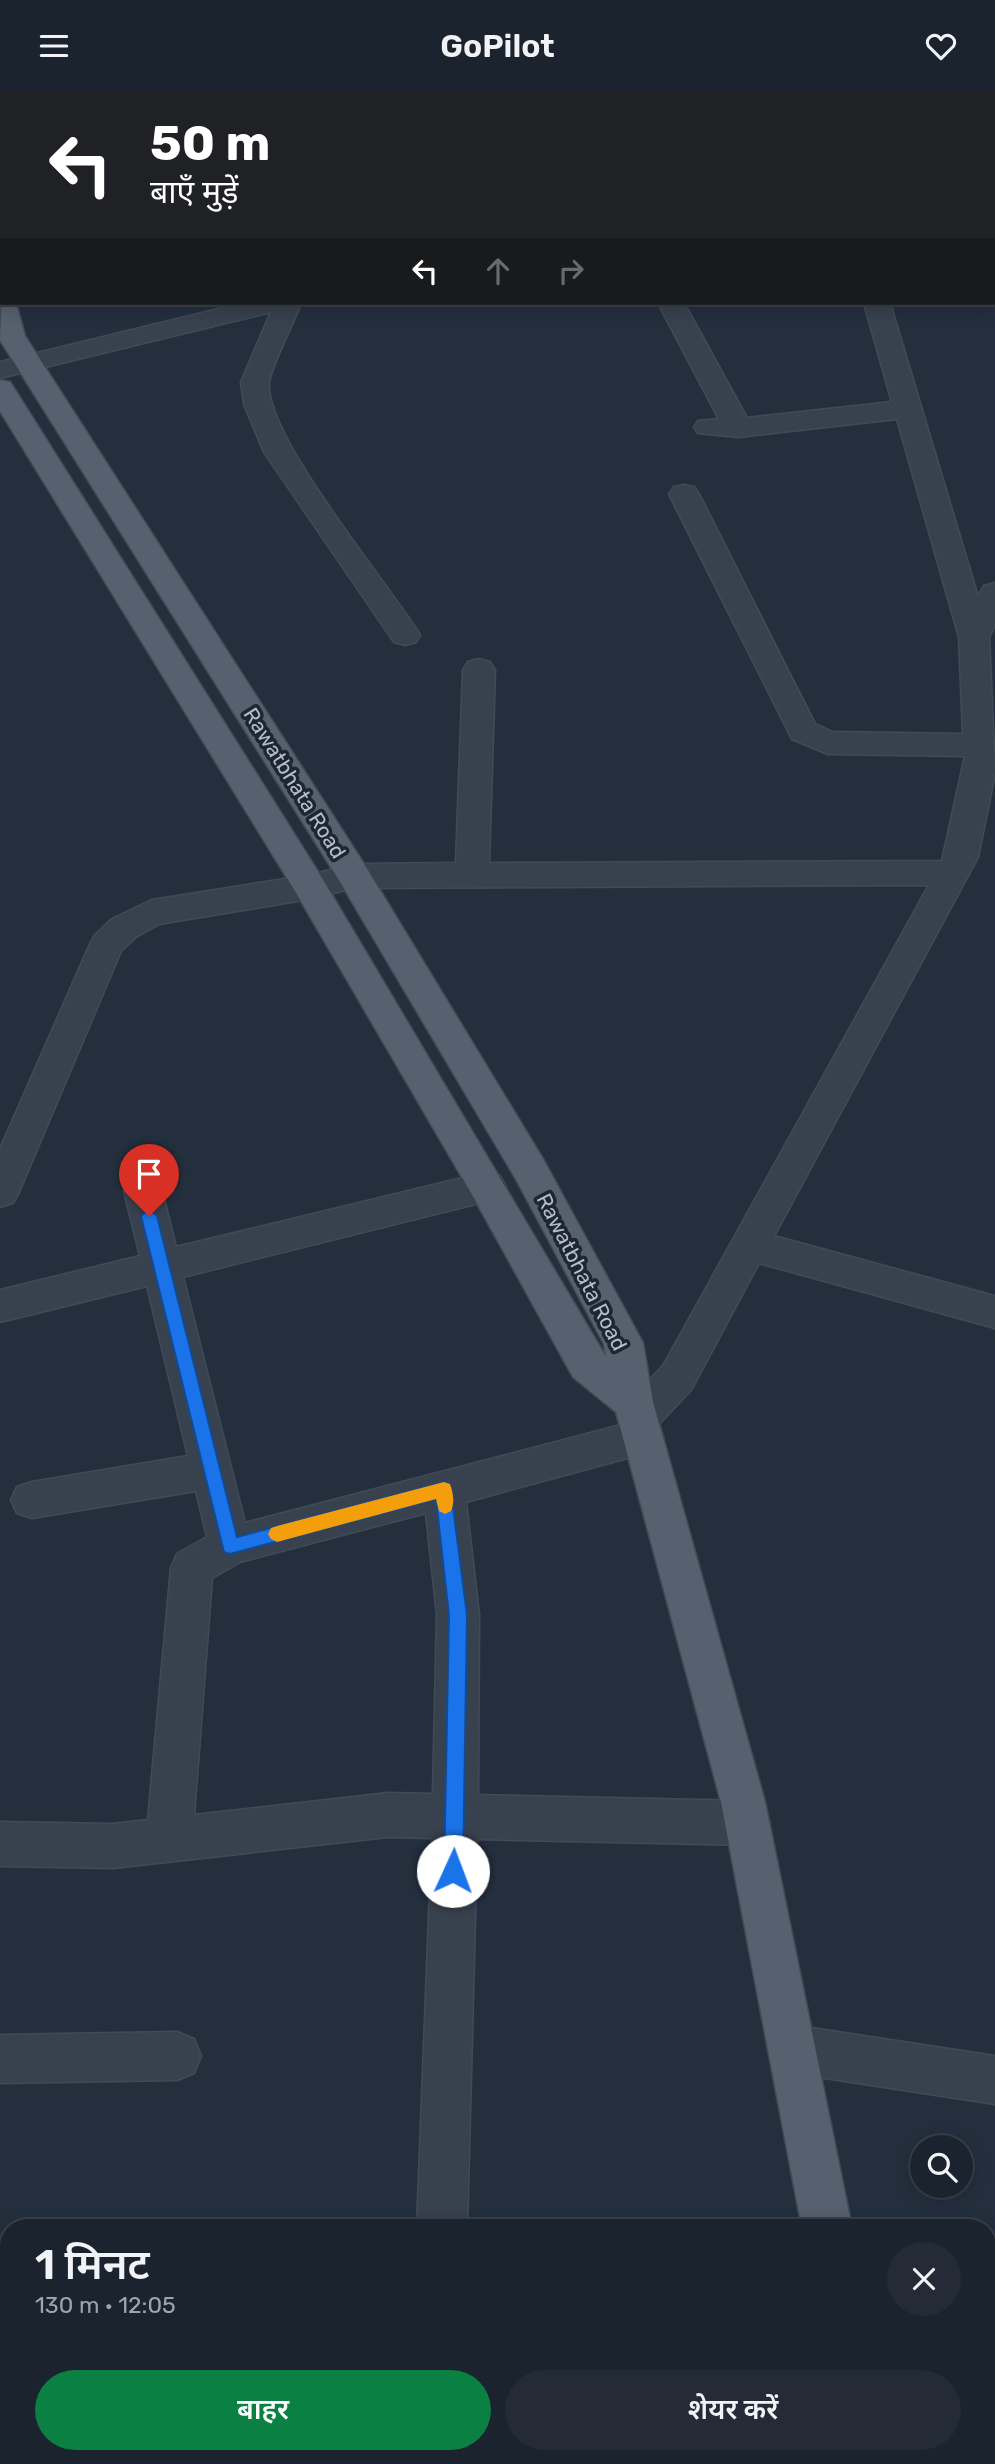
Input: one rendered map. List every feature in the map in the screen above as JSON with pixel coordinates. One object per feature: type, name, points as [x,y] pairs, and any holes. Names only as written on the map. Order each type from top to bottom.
[{"type":"main road","name":"Rawatbhata Road","points":[[3,305],[11,336],[14,367],[354,876],[530,1170],[623,1343],[638,1419]]},
{"type":"main road","name":"Rawatbhata Road","points":[[0,389],[310,887],[587,1365],[638,1419]]},
{"type":"main road","points":[[638,1419],[747,1823],[825,2219]]},
{"type":"street","points":[[14,367],[267,305]]},
{"type":"street","points":[[287,305],[256,382],[258,404],[278,452],[405,635]]},
{"type":"street","points":[[672,305],[738,428]]},
{"type":"street","points":[[169,1840],[192,1568],[230,1546],[444,1490],[638,1419],[677,1378],[961,857],[981,762],[988,742],[974,637],[878,305]]},
{"type":"street","points":[[708,427],[738,428],[908,409]]},
{"type":"street","points":[[684,494],[803,731],[828,743],[988,742]]},
{"type":"street","points":[[974,637],[995,593]]},
{"type":"street","points":[[472,877],[479,670]]},
{"type":"street","points":[[0,1192],[107,944],[124,928],[152,913],[310,887],[354,876],[953,873]]},
{"type":"street","points":[[0,1306],[486,1187]]},
{"type":"street","points":[[143,1191],[230,1546]]},
{"type":"street","points":[[750,1245],[995,1311]]},
{"type":"street","points":[[32,1500],[211,1470]]},
{"type":"street","points":[[442,2219],[455,1817],[458,1615],[444,1490]]},
{"type":"street","points":[[0,1844],[113,1846],[388,1815],[747,1823]]},
{"type":"street","points":[[792,2049],[995,2080]]},
{"type":"street","points":[[0,2059],[177,2056]]},
{"type":"slow traffic","points":[[277,1534],[444,1490],[445,1506]]},
{"type":"route","points":[[149,1216],[230,1546],[444,1490],[458,1615],[453,1871]]}]
